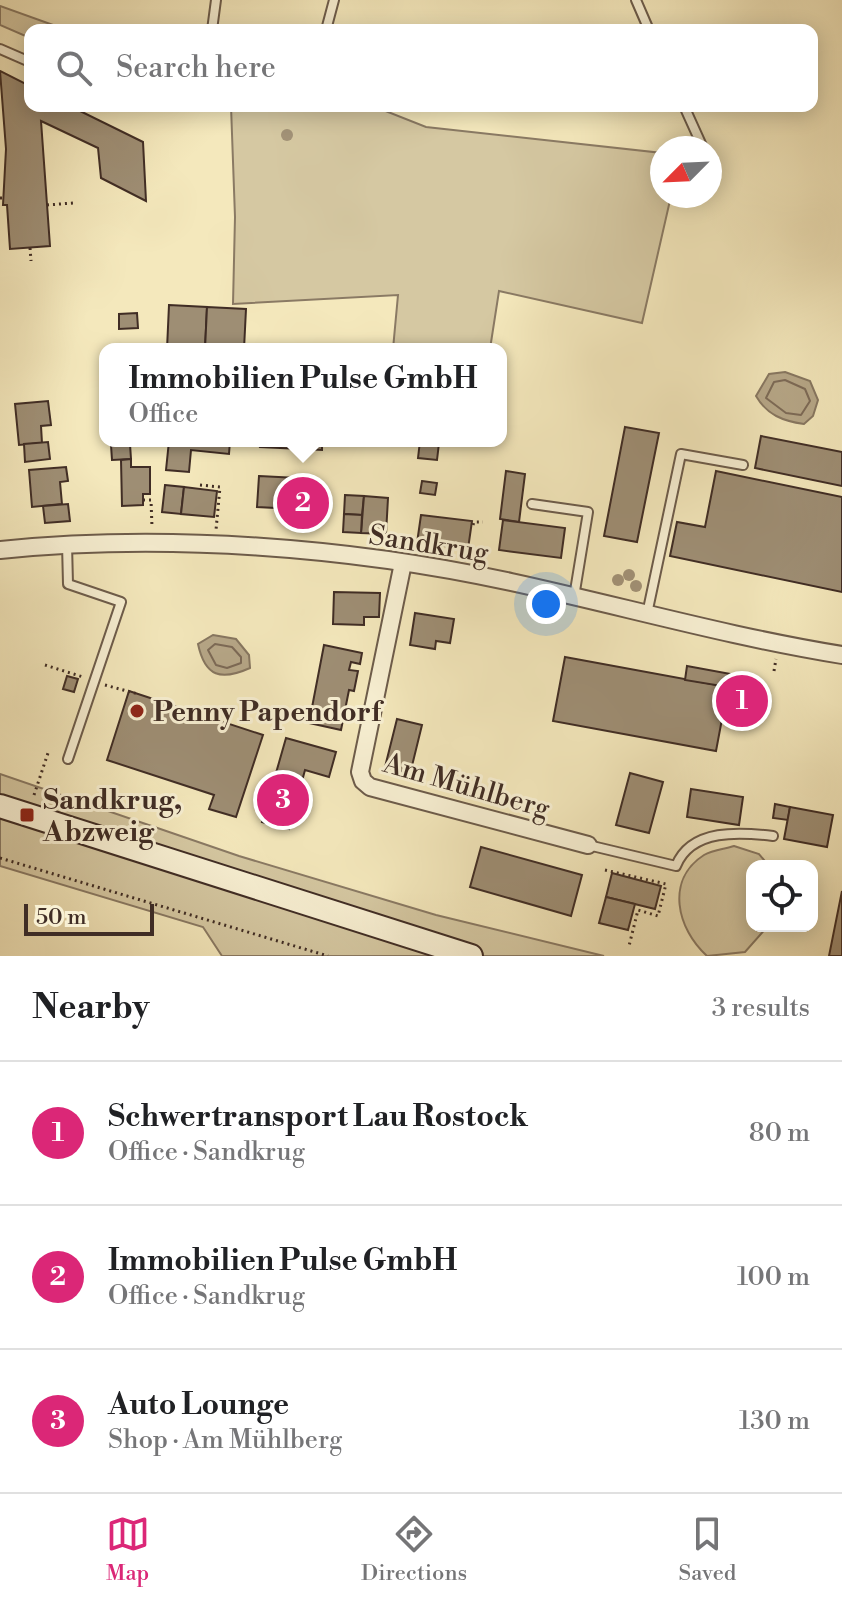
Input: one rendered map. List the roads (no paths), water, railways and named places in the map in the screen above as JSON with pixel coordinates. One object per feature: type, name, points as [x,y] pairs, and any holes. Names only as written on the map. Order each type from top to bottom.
[{"type":"main road","points":[[0,806],[471,956]]},
{"type":"street","name":"Sandkrug","points":[[0,550],[118,541],[216,546],[403,563],[574,597],[725,634],[842,655]]},
{"type":"street","name":"Am Mühlberg","points":[[403,563],[360,772],[363,781],[370,787],[588,845]]},
{"type":"lane","points":[[213,24],[216,0]]},
{"type":"lane","points":[[328,24],[334,0]]},
{"type":"lane","points":[[636,0],[646,24]]},
{"type":"lane","points":[[0,49],[24,59]]},
{"type":"lane","points":[[687,112],[698,136]]},
{"type":"lane","points":[[647,614],[681,454],[743,465]]},
{"type":"lane","points":[[532,504],[588,512],[574,597]]},
{"type":"lane","points":[[67,543],[68,584],[121,602],[68,759]]},
{"type":"lane","points":[[588,845],[676,866],[679,859],[701,841],[712,837],[734,831],[773,836]]},
{"type":"water","points":[[785,372],[810,381],[818,400],[813,416],[804,424],[776,416],[756,396],[769,374]]},
{"type":"water","points":[[213,635],[236,639],[249,655],[250,668],[223,675],[210,670],[198,644]]},
{"type":"place","name":"Immobilien Pulse GmbH","points":[[303,503]]},
{"type":"place","name":"Schwertransport Lau Rostock","points":[[742,701]]},
{"type":"place","name":"Penny Papendorf","points":[[137,711]]},
{"type":"place","name":"Auto Lounge","points":[[283,800]]},
{"type":"place","name":"Sandkrug, Abzweig","points":[[27,815]]}]
